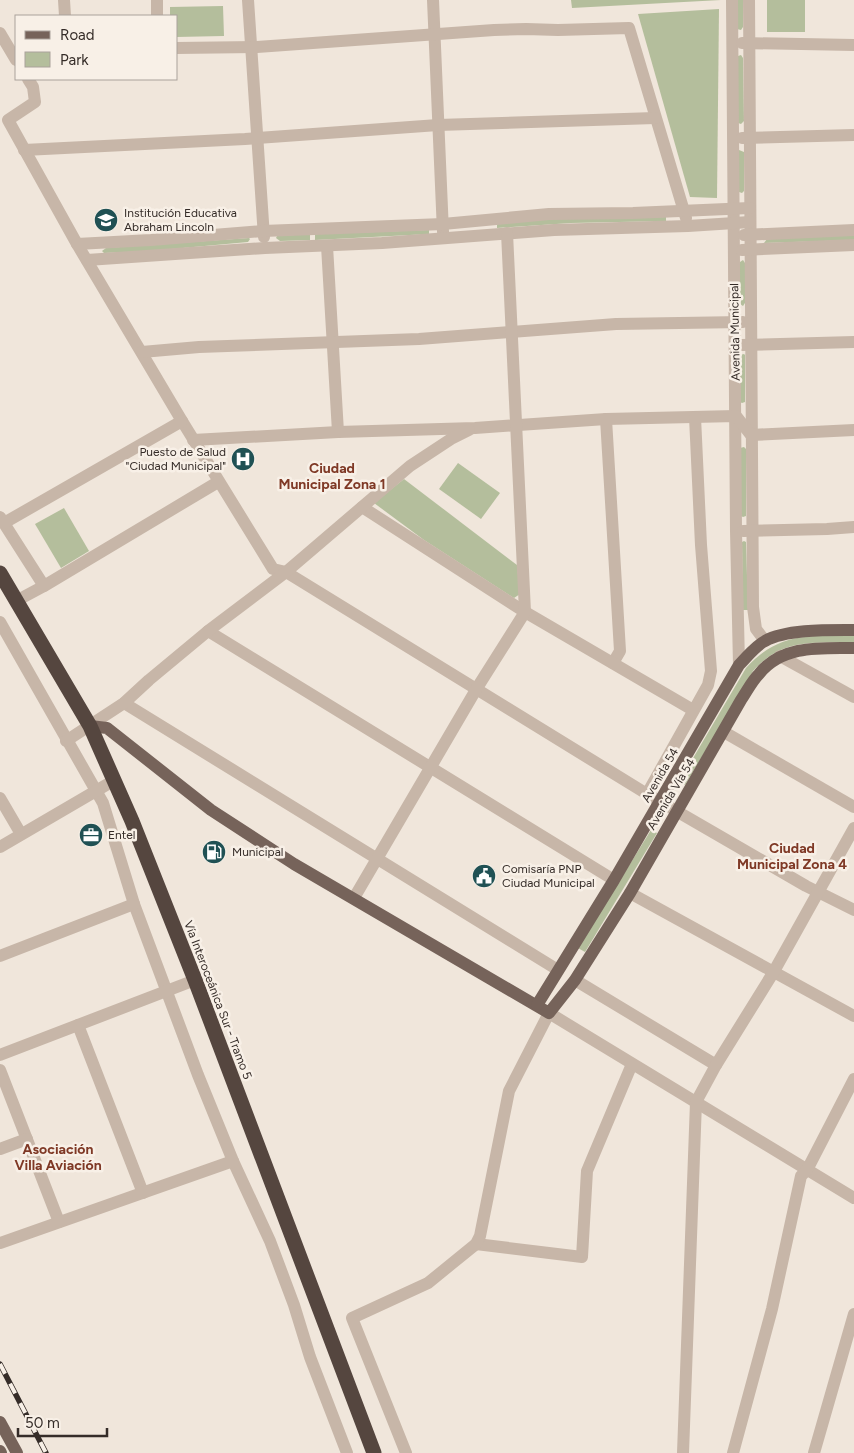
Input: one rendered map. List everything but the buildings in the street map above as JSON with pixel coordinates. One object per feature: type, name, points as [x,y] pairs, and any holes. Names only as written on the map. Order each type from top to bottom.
[{"type":"highway","name":"Vía Interoceánica Sur - Tramo 5","points":[[0,573],[90,726],[113,782],[132,821],[195,980],[374,1453]]},
{"type":"main road","name":"Avenida 54","points":[[537,1004],[614,880],[739,665],[765,641],[797,633],[854,630]]},
{"type":"main road","name":"Avenida Vía 54","points":[[550,1013],[575,980],[630,893],[741,700],[758,674],[780,656],[814,648],[854,648]]},
{"type":"main road","points":[[90,726],[107,728],[211,810],[294,864],[550,1013]]},
{"type":"main road","points":[[0,1422],[17,1453]]},
{"type":"street","points":[[64,0],[65,15]]},
{"type":"street","points":[[157,0],[158,15]]},
{"type":"street","points":[[248,0],[265,248]]},
{"type":"street","points":[[433,0],[444,239]]},
{"type":"street","name":"Avenida Municipal","points":[[732,0],[736,531],[739,665]]},
{"type":"street","name":"Avenida Municipal","points":[[749,0],[750,322],[754,622],[756,629],[765,641]]},
{"type":"street","points":[[178,48],[250,46],[435,33],[526,29],[629,28],[688,226]]},
{"type":"street","points":[[0,33],[15,58]]},
{"type":"street","points":[[732,43],[854,44]]},
{"type":"street","points":[[29,80],[33,87],[35,102],[8,120],[77,244],[218,482],[273,569],[286,572],[660,802],[854,910]]},
{"type":"street","points":[[24,150],[257,138],[438,125],[655,118]]},
{"type":"street","points":[[732,138],[854,135]]},
{"type":"street","points":[[77,244],[263,231],[443,224],[548,214],[733,208],[750,221]]},
{"type":"street","points":[[87,260],[265,248],[444,239],[507,233],[688,226],[734,229],[750,221],[854,230]]},
{"type":"street","points":[[354,898],[477,688],[525,612],[507,233]]},
{"type":"street","points":[[734,250],[854,245]]},
{"type":"street","points":[[327,246],[338,432]]},
{"type":"street","points":[[142,352],[419,339],[616,324],[750,322]]},
{"type":"street","points":[[735,344],[854,342]]},
{"type":"street","points":[[193,440],[338,432],[517,426],[606,419],[736,416],[751,435],[854,430]]},
{"type":"street","points":[[647,794],[708,684],[711,671],[701,545],[695,417]]},
{"type":"street","points":[[606,419],[620,651],[613,663]]},
{"type":"street","points":[[44,586],[2,520],[182,421]]},
{"type":"street","points":[[66,741],[124,703],[208,631],[286,572],[410,466],[431,450],[450,439],[476,428]]},
{"type":"street","points":[[16,601],[218,482]]},
{"type":"street","points":[[362,507],[525,612],[693,710]]},
{"type":"street","points":[[736,531],[827,530],[854,527]]},
{"type":"street","points":[[0,622],[103,803],[134,904],[233,1161],[270,1241],[294,1305],[310,1357],[347,1453]]},
{"type":"street","points":[[208,631],[614,880]]},
{"type":"street","points":[[780,656],[854,697]]},
{"type":"street","points":[[124,703],[558,970]]},
{"type":"street","points":[[724,732],[854,807]]},
{"type":"street","points":[[0,847],[113,782]]},
{"type":"street","points":[[0,798],[21,834]]},
{"type":"street","points":[[683,1453],[696,1102],[716,1065],[773,973],[854,828]]},
{"type":"street","points":[[630,893],[854,1016]]},
{"type":"street","points":[[0,956],[134,904]]},
{"type":"street","points":[[0,1055],[195,980]]},
{"type":"street","points":[[575,980],[716,1065]]},
{"type":"street","points":[[406,1453],[352,1318],[428,1282],[476,1244],[480,1236],[509,1091],[550,1013],[854,1198]]},
{"type":"street","points":[[78,1025],[142,1193]]},
{"type":"street","points":[[476,1244],[582,1257],[587,1171],[632,1064]]},
{"type":"street","points":[[0,1070],[59,1222]]},
{"type":"street","points":[[733,1453],[772,1309],[801,1176],[807,1170],[854,1079]]},
{"type":"street","points":[[0,1148],[27,1139]]},
{"type":"street","points":[[0,1243],[233,1161]]},
{"type":"street","points":[[814,1453],[854,1314]]},
{"type":"green space","points":[[571,0],[721,0],[572,8]]},
{"type":"green space","points":[[737,0],[743,0],[743,27],[741,30],[737,29]]},
{"type":"green space","points":[[767,0],[805,0],[805,32],[767,32]]},
{"type":"green space","points":[[223,6],[224,36],[178,37],[178,15],[170,15],[170,7]]},
{"type":"green space","points":[[719,9],[717,198],[690,197],[638,14]]},
{"type":"green space","points":[[741,55],[743,58],[744,121],[741,124],[738,123],[738,56]]},
{"type":"green space","points":[[739,150],[744,152],[744,191],[742,193],[739,192]]},
{"type":"green space","points":[[666,217],[666,221],[571,223],[497,228],[497,223],[542,219]]},
{"type":"green space","points":[[429,230],[429,234],[315,240],[315,234]]},
{"type":"green space","points":[[310,234],[310,240],[280,241],[276,238],[277,236]]},
{"type":"green space","points":[[854,234],[854,240],[764,243],[767,239]]},
{"type":"green space","points":[[249,238],[248,242],[150,251],[104,253],[102,251],[106,248]]},
{"type":"green space","points":[[743,260],[745,263],[745,303],[743,306],[740,304],[740,262]]},
{"type":"green space","points":[[744,354],[745,402],[742,403],[740,402],[740,355]]},
{"type":"green space","points":[[744,447],[746,449],[746,516],[743,517],[741,516],[740,448]]},
{"type":"green space","points":[[458,463],[500,493],[481,519],[439,489]]},
{"type":"green space","points":[[404,479],[517,565],[520,594],[514,598],[424,540],[374,503]]},
{"type":"green space","points":[[64,508],[89,551],[61,568],[35,524]]},
{"type":"green space","points":[[742,542],[746,542],[748,610],[743,610]]},
{"type":"green space","points":[[854,635],[854,642],[799,644],[775,653],[764,660],[753,671],[685,785],[679,782],[746,668],[758,656],[770,648],[796,638]]},
{"type":"green space","points":[[651,830],[657,833],[585,952],[578,948]]},
{"type":"railway","points":[[0,1364],[46,1453]]},
{"type":"place","name":"Institución Educativa Abraham Lincoln","points":[[106,220]]},
{"type":"place","name":"Puesto de Salud \"Ciudad Municipal\"","points":[[243,459]]},
{"type":"place","name":"Entel","points":[[91,835]]},
{"type":"place","name":"Municipal","points":[[214,852]]},
{"type":"place","name":"Comisaría PNP Ciudad Municipal","points":[[484,876]]},
{"type":"district","name":"Ciudad Municipal Zona 1","points":[[332,476]]},
{"type":"district","name":"Ciudad Municipal Zona 4","points":[[792,856]]},
{"type":"district","name":"Asociación Villa Aviación","points":[[58,1158]]}]
